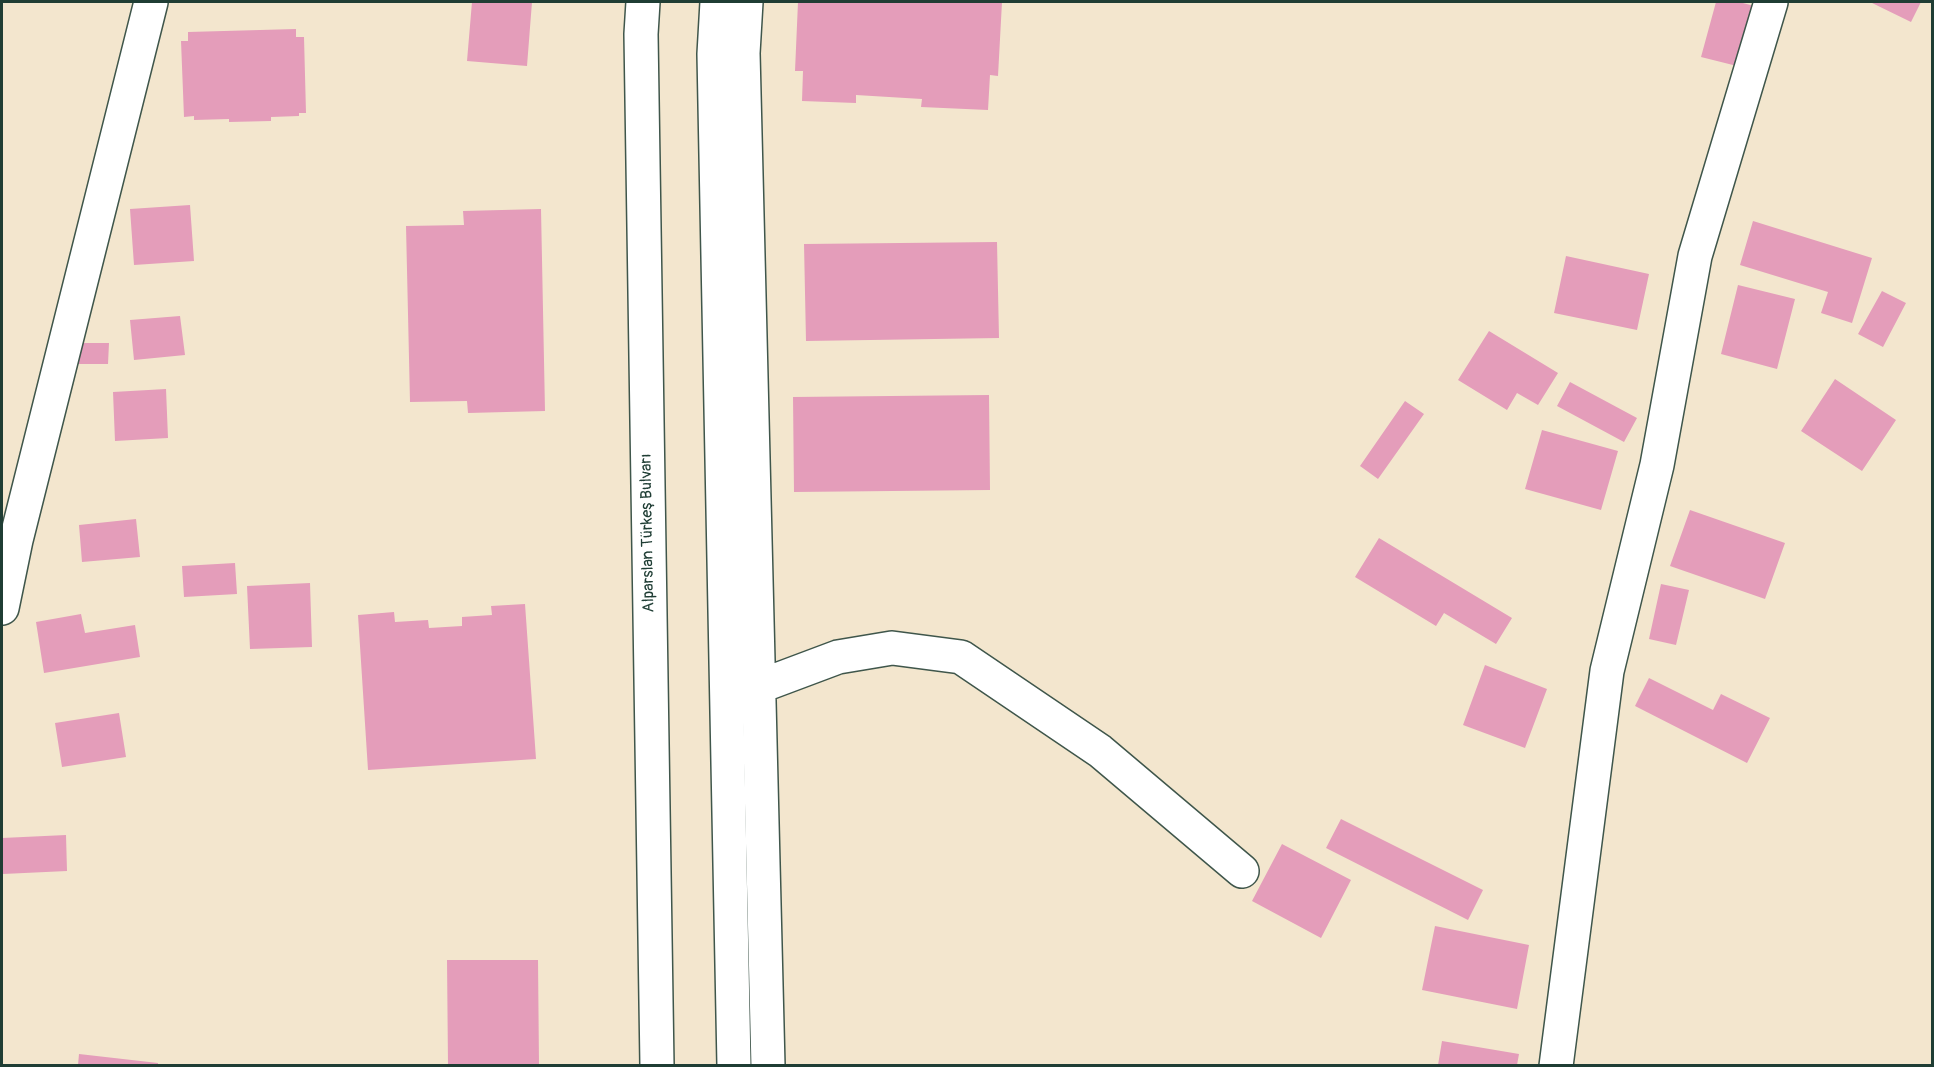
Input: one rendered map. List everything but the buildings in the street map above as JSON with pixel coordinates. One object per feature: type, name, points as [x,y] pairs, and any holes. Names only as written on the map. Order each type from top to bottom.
[{"type":"street","points":[[2,608],[16,540],[151,2]]},
{"type":"street","name":"Alparslan Türkeş Bulvarı","points":[[643,2],[641,46],[657,1065]]},
{"type":"street","points":[[717,2],[714,66],[734,1065]]},
{"type":"street","points":[[746,2],[742,53],[768,1065]]},
{"type":"street","points":[[1556,1065],[1607,671],[1657,465],[1695,256],[1772,2]]},
{"type":"street","points":[[758,687],[838,657],[892,648],[961,657],[1100,751],[1242,871]]}]
